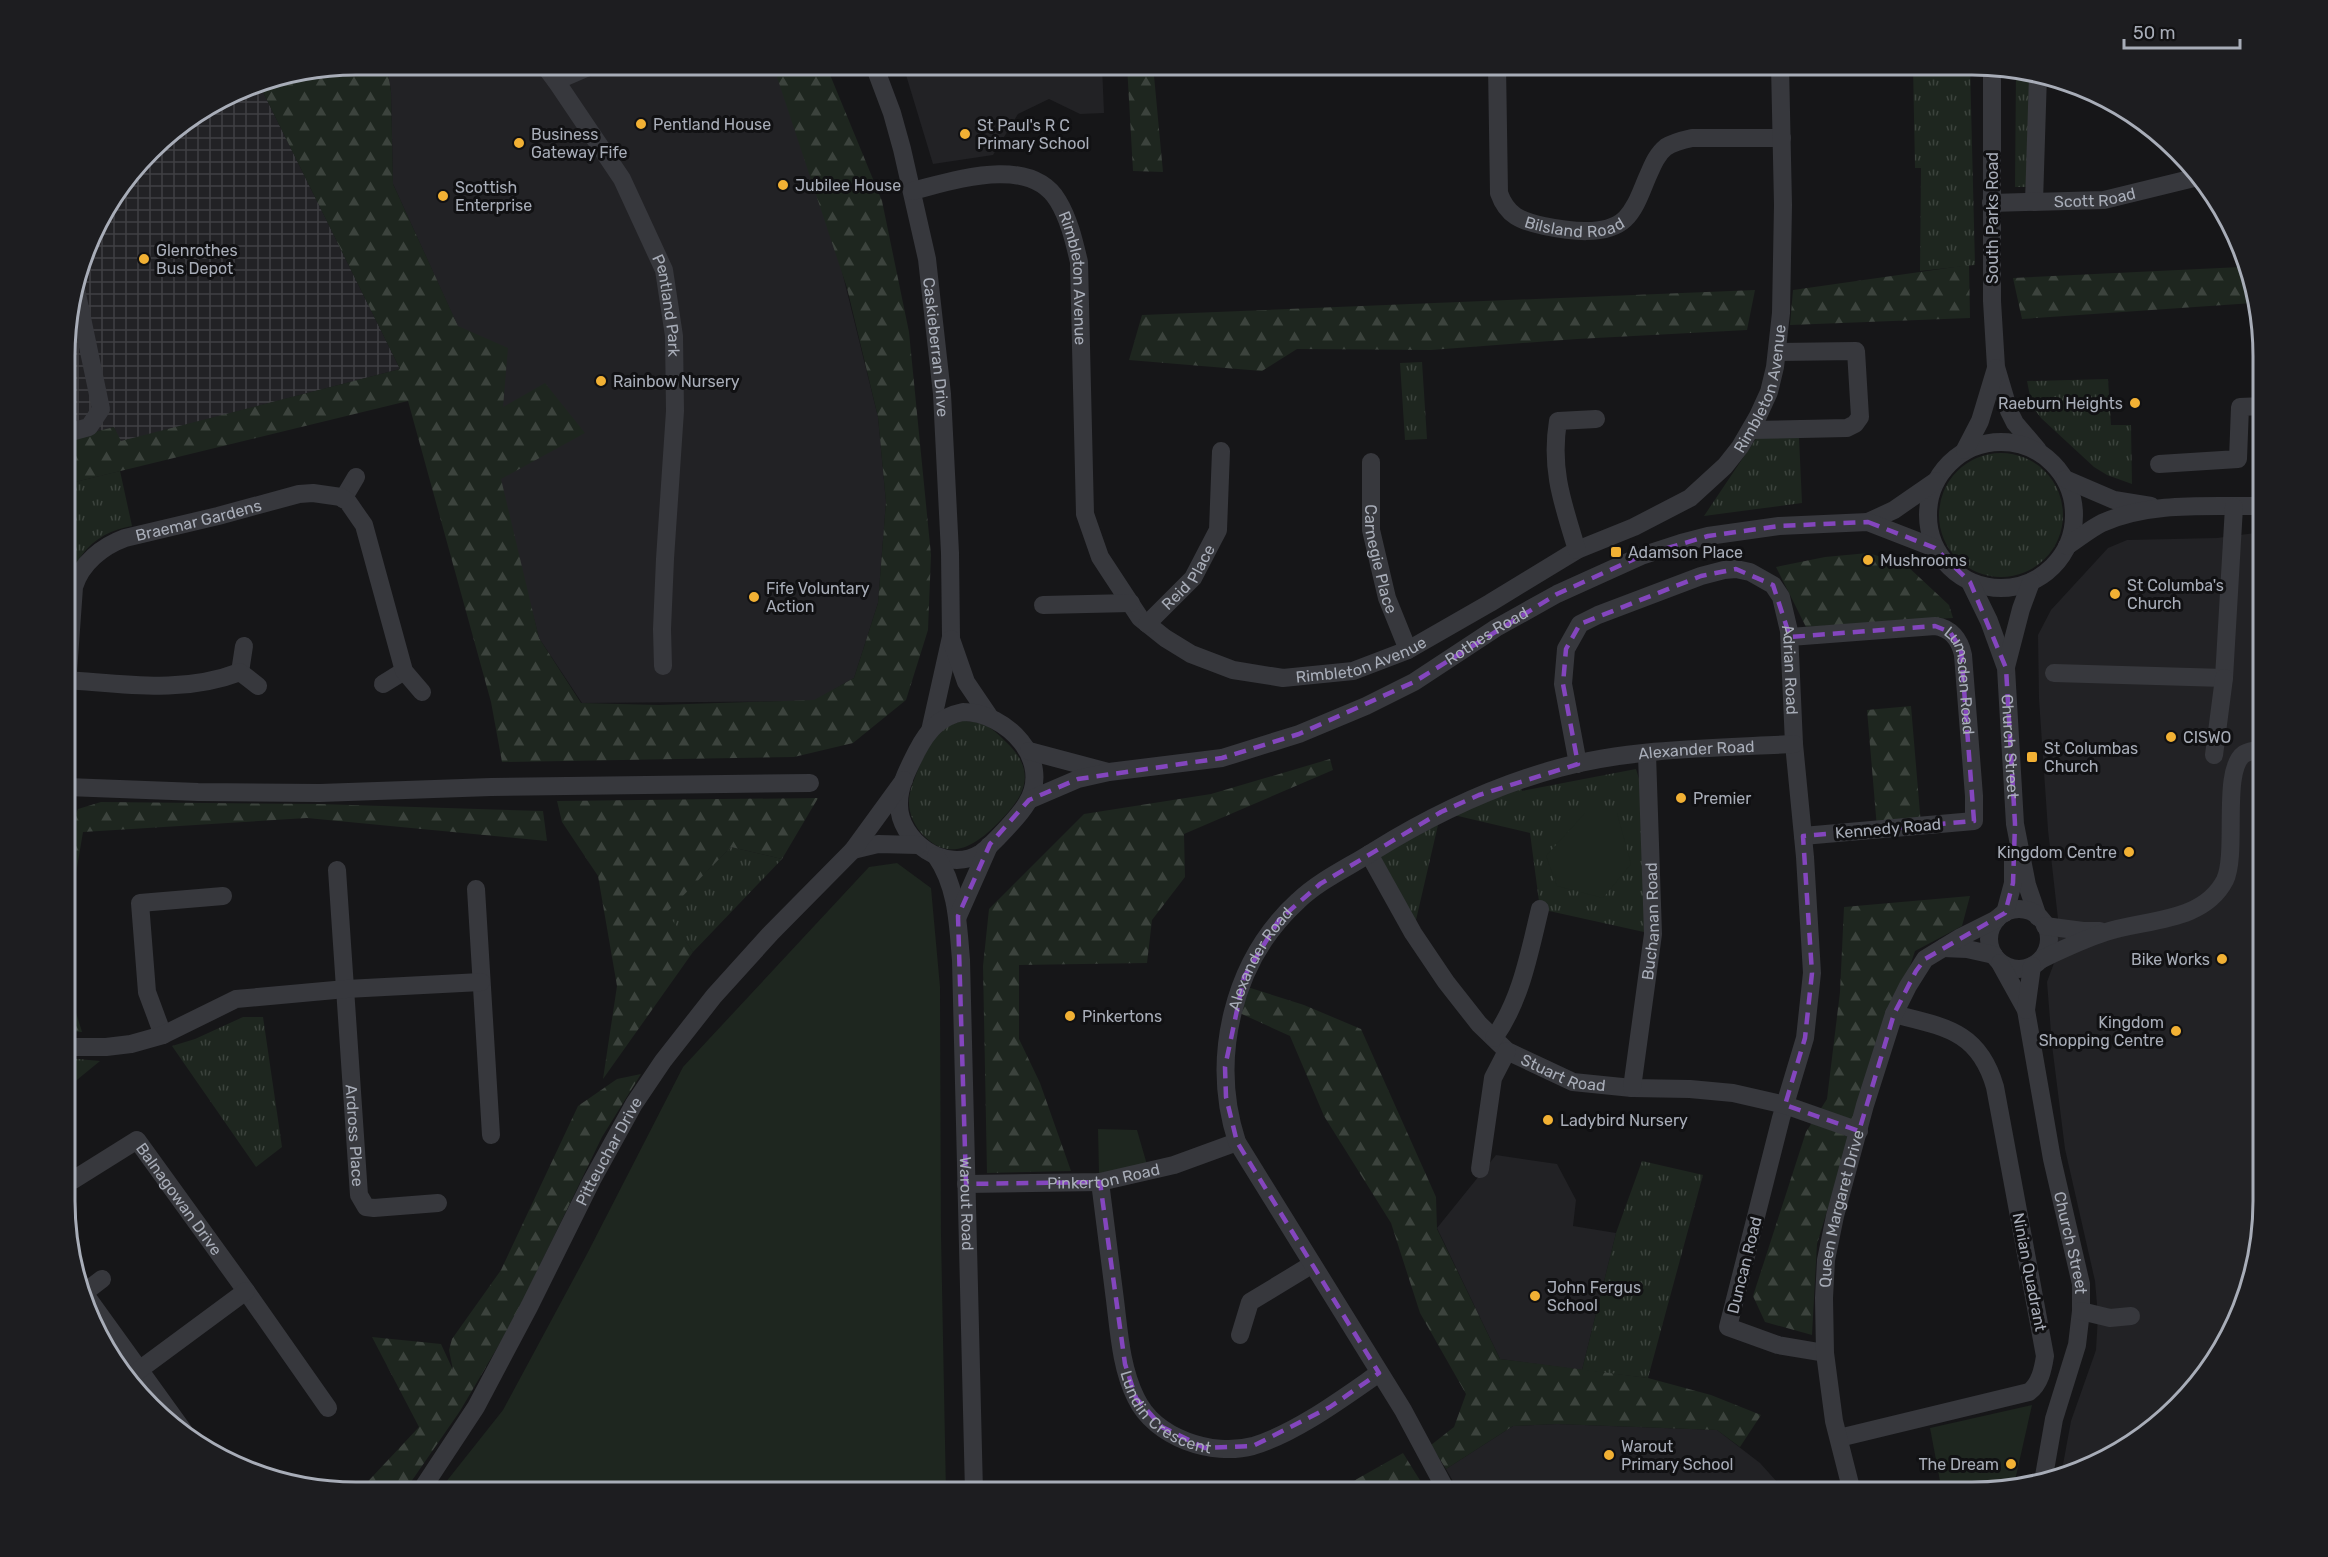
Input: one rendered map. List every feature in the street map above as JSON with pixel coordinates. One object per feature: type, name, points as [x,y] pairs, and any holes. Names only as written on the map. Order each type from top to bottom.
[{"type":"street","name":"Pentland Park","points":[[552,75],[622,178],[664,270],[674,336],[675,411],[662,629],[663,666]]},
{"type":"street","points":[[556,81],[569,75]]},
{"type":"street","name":"Caskieberran Drive","points":[[878,75],[892,113],[927,259],[941,384],[949,531],[951,638],[930,731]]},
{"type":"street","name":"Bilsland Road","points":[[1497,75],[1499,193],[1504,205],[1512,215],[1539,225],[1595,230],[1610,228],[1624,220],[1634,207],[1656,158],[1665,148],[1678,141],[1692,138],[1782,138]]},
{"type":"street","name":"Rimbleton Avenue","points":[[912,191],[993,173],[1013,174],[1031,179],[1048,189],[1058,200],[1069,225],[1079,262],[1085,514],[1100,557],[1140,618],[1191,654],[1233,670],[1283,678],[1353,671],[1408,650],[1577,550],[1651,519],[1690,498],[1725,466],[1751,430],[1769,392],[1777,352],[1781,313],[1780,75]]},
{"type":"street","name":"South Parks Road","points":[[1992,76],[1992,301],[1996,368],[2015,423],[2040,453]]},
{"type":"street","points":[[2034,202],[2038,83]]},
{"type":"street","name":"Scott Road","points":[[1991,202],[2104,200],[2190,179]]},
{"type":"street","points":[[75,431],[89,427],[101,409],[79,305]]},
{"type":"street","points":[[1751,430],[1847,428],[1855,424],[1860,417],[1856,351],[1777,352]]},
{"type":"street","name":"South Parks Road","points":[[1965,450],[1980,421],[1996,368]]},
{"type":"street","points":[[2159,464],[2238,459],[2240,407],[2253,406]]},
{"type":"street","points":[[1577,550],[1558,488],[1554,444],[1558,421],[1596,419]]},
{"type":"street","points":[[2003,441],[2023,445],[2040,453],[2058,469],[2065,479],[2072,495],[2073,530],[2067,546],[2053,567],[2031,582],[2016,587],[2001,588],[1985,587],[1970,582],[1944,562],[1935,548],[1929,532],[1927,515],[1929,498],[1936,481],[1948,464],[1965,450],[1984,443],[2003,441]]},
{"type":"street","name":"Reid Place","points":[[1147,624],[1193,578],[1218,530],[1221,451]]},
{"type":"street","name":"Carnegie Place","points":[[1371,462],[1371,530],[1386,598],[1408,650]]},
{"type":"street","points":[[356,477],[343,499],[354,509],[364,525],[404,671],[422,692]]},
{"type":"street","points":[[2065,479],[2114,500],[2165,508],[2253,506]]},
{"type":"street","name":"Rothes Road","points":[[1868,522],[1894,510],[1936,481]]},
{"type":"street","name":"Braemar Gardens","points":[[75,579],[86,564],[111,543],[125,538],[299,494],[313,492],[343,499]]},
{"type":"street","points":[[2214,755],[2224,678],[2234,507]]},
{"type":"street","points":[[2067,546],[2101,524],[2119,517],[2165,508]]},
{"type":"street","name":"Rothes Road","points":[[1029,800],[1078,779],[1109,772],[1222,758],[1307,731],[1366,706],[1414,682],[1496,628],[1557,594],[1641,556],[1708,536],[1757,528],[1814,523],[1868,522],[1935,548]]},
{"type":"street","name":"Adrian Road","points":[[1578,764],[1563,684],[1566,648],[1580,624],[1701,576],[1736,569],[1750,572],[1773,585],[1781,597],[1790,637],[1794,744],[1812,974],[1804,1038],[1785,1105]]},
{"type":"street","name":"Church Street","points":[[1970,582],[1989,621],[2006,668],[2015,824],[2013,883],[2001,916]]},
{"type":"street","name":"Church Street","points":[[2006,668],[2021,609],[2031,582]]},
{"type":"street","points":[[1043,605],[1131,603]]},
{"type":"street","name":"Lumsden Road","points":[[1790,637],[1935,626],[1954,635],[1963,655],[1974,821]]},
{"type":"street","name":"Caskieberran Drive","points":[[951,638],[966,682],[989,716]]},
{"type":"street","points":[[240,672],[244,646]]},
{"type":"street","points":[[383,684],[404,671]]},
{"type":"street","points":[[75,681],[164,687],[219,680],[240,672]]},
{"type":"street","points":[[240,672],[258,686]]},
{"type":"street","points":[[2054,673],[2224,678]]},
{"type":"street","points":[[975,712],[989,716],[1008,730],[1029,751],[1034,768],[1029,800],[990,844],[980,853],[969,857],[958,859],[936,856],[918,845],[906,831],[900,815],[900,793],[904,780],[916,753],[930,731],[940,720],[952,714],[975,712]]},
{"type":"street","name":"Alexander Road","points":[[1442,1482],[1403,1410],[1237,1142],[1226,1097],[1225,1067],[1236,999],[1253,957],[1279,921],[1298,900],[1320,884],[1441,812],[1479,795],[1560,768],[1610,758],[1794,744]]},
{"type":"street","points":[[1029,751],[1109,772]]},
{"type":"street","points":[[1943,948],[1967,949],[1997,959],[2017,969],[2107,931],[2192,910],[2206,901],[2225,879],[2236,763],[2244,754],[2253,751]]},
{"type":"street","name":"Buchanan Road","points":[[1632,1088],[1653,934],[1647,754]]},
{"type":"street","name":"Pitteuchar Drive","points":[[427,1482],[476,1407],[592,1180],[651,1078],[714,996],[771,933],[853,850],[904,780]]},
{"type":"street","points":[[75,787],[198,792],[320,793],[510,787],[810,783]]},
{"type":"street","name":"Kennedy Road","points":[[1803,836],[1974,821]]},
{"type":"street","name":"Church Street","points":[[2015,824],[2027,885],[2042,921]]},
{"type":"street","points":[[853,850],[878,844],[918,845]]},
{"type":"street","points":[[958,916],[990,844]]},
{"type":"street","name":"Stuart Road","points":[[1369,854],[1413,933],[1446,982],[1479,1024],[1501,1045],[1573,1082],[1632,1088],[1690,1089],[1733,1093],[1785,1105],[1859,1131]]},
{"type":"street","name":"Warout Road","points":[[936,856],[946,871],[958,916],[961,960],[974,1482]]},
{"type":"street","name":"Ardross Place","points":[[337,870],[359,1195],[366,1207],[374,1208],[438,1203]]},
{"type":"street","points":[[476,889],[491,1135]]},
{"type":"street","points":[[163,1035],[147,992],[140,903],[223,896]]},
{"type":"street","points":[[1480,1169],[1493,1078],[1506,1021],[1522,981],[1540,909]]},
{"type":"street","points":[[1997,959],[1989,938],[1992,926],[2001,916],[2014,910],[2026,910],[2042,921],[2083,931],[2107,931]]},
{"type":"street","name":"Queen Margaret Drive","points":[[1850,1482],[1834,1421],[1825,1353],[1826,1260],[1835,1216],[1894,1014],[1908,986],[1925,959],[2001,916]]},
{"type":"street","points":[[2037,962],[2048,947],[2049,935],[2042,921]]},
{"type":"street","name":"Church Street","points":[[1997,959],[2026,1010],[2052,1159],[2081,1284],[2077,1345],[2054,1419],[2045,1472]]},
{"type":"street","name":"Church Street","points":[[2026,1010],[2037,962]]},
{"type":"street","points":[[75,1047],[131,1044],[163,1035],[236,999],[346,989],[481,982]]},
{"type":"street","name":"Ninian Quadrant","points":[[1839,1438],[2029,1392],[2034,1388],[2041,1374],[2045,1356],[1990,1070],[1978,1049],[1962,1037],[1941,1026],[1894,1014]]},
{"type":"street","name":"Duncan Road","points":[[1785,1105],[1728,1327],[1778,1345],[1825,1353]]},
{"type":"street","name":"Balnagowan Drive","points":[[75,1179],[137,1140],[328,1408]]},
{"type":"street","name":"Pinkerton Road","points":[[966,1184],[1100,1182],[1174,1165],[1237,1142]]},
{"type":"street","name":"Lundin Crescent","points":[[1100,1182],[1125,1364],[1136,1398],[1147,1413],[1166,1430],[1205,1448],[1221,1450],[1253,1446],[1269,1440],[1330,1407],[1379,1373]]},
{"type":"street","points":[[1240,1335],[1250,1302],[1311,1264]]},
{"type":"street","points":[[89,1289],[102,1279]]},
{"type":"street","points":[[103,1322],[135,1374],[246,1291]]},
{"type":"street","points":[[2081,1311],[2110,1318],[2130,1316]]},
{"type":"highlighted area","points":[[1868,522],[1935,548],[1970,582],[2006,668],[2015,824],[2013,883],[2005,913],[1925,959],[1916,971],[1894,1014],[1859,1131],[1785,1105],[1805,1038],[1812,973],[1803,836],[1974,821],[1961,649],[1950,632],[1935,626],[1790,637],[1773,585],[1736,569],[1701,576],[1580,624],[1566,649],[1563,684],[1578,764],[1479,795],[1441,812],[1320,884],[1279,920],[1244,977],[1225,1067],[1226,1097],[1237,1142],[1379,1373],[1330,1407],[1253,1446],[1205,1448],[1162,1427],[1136,1398],[1125,1364],[1100,1182],[966,1184],[958,916],[990,844],[1029,800],[1078,779],[1222,758],[1299,734],[1414,682],[1557,594],[1641,556],[1708,536],[1779,526]]},
{"type":"shaded area","points":[[388,75],[793,75],[878,417],[886,502],[878,603],[854,678],[814,701],[582,703],[539,638],[458,327],[393,184],[391,92]]},
{"type":"shaded area","name":"St Paul's R C Primary School","points":[[906,75],[1102,75],[1104,113],[1080,114],[1049,99],[1018,114],[993,155],[933,164]]},
{"type":"shaded area","points":[[263,91],[400,369],[120,442],[114,427],[75,437],[77,320],[96,249],[122,200],[157,157],[200,122],[232,104]]},
{"type":"shaded area","points":[[2253,533],[2253,1201],[2251,1237],[2232,1308],[2206,1357],[2195,1372],[2171,1400],[2128,1435],[2096,1453],[2063,1467],[2071,1421],[2096,1350],[2098,1316],[2095,1281],[2065,1149],[2052,1045],[2047,982],[2054,963],[2058,919],[2048,830],[2039,699],[2038,635],[2051,610],[2108,548],[2127,540],[2217,538]]},
{"type":"shaded area","name":"John Fergus School","points":[[1496,1155],[1557,1164],[1576,1200],[1573,1226],[1616,1233],[1582,1370],[1500,1359],[1437,1228]]},
{"type":"shaded area","name":"Warout Primary School","points":[[1557,1424],[1717,1430],[1760,1463],[1777,1482],[1453,1482],[1446,1469],[1513,1426]]},
{"type":"green space","points":[[388,75],[391,92],[393,184],[458,326],[508,348],[503,407],[545,383],[585,433],[501,479],[539,638],[581,703],[659,705],[814,700],[854,678],[878,603],[886,502],[878,417],[847,288],[776,75],[830,75],[882,201],[909,332],[931,555],[928,630],[906,700],[853,743],[794,757],[502,762],[491,702],[408,401],[75,482],[75,437],[114,427],[121,441],[400,369],[263,91],[320,77]]},
{"type":"green space","points":[[1128,75],[1154,75],[1163,172],[1133,171]]},
{"type":"green space","points":[[1913,75],[1970,75],[1975,265],[1920,271],[1921,168],[1915,168]]},
{"type":"green space","points":[[2016,78],[2030,81],[2029,187],[2015,187]]},
{"type":"green space","points":[[1969,265],[1970,318],[1790,325],[1793,290]]},
{"type":"green space","points":[[2238,267],[2248,303],[2022,319],[2013,278]]},
{"type":"green space","points":[[1755,290],[1747,330],[1431,350],[1297,349],[1262,371],[1129,360],[1142,315]]},
{"type":"green space","points":[[1422,362],[1427,439],[1405,440],[1400,363]]},
{"type":"green space","points":[[2108,379],[2111,425],[2131,425],[2132,484],[2107,475],[2094,467],[2041,418],[2032,406],[2027,381]]},
{"type":"green space","points":[[1759,434],[1799,438],[1802,503],[1704,516]]},
{"type":"green space","points":[[2001,453],[2025,458],[2045,471],[2058,491],[2063,515],[2058,539],[2045,559],[2025,572],[2001,577],[1977,572],[1957,559],[1944,539],[1939,515],[1944,491],[1957,471],[1977,458]]},
{"type":"green space","points":[[120,471],[132,526],[118,529],[98,539],[87,549],[75,566],[75,482]]},
{"type":"green space","points":[[1868,553],[1905,564],[1949,605],[1953,618],[1806,627],[1776,567],[1825,557]]},
{"type":"green space","points":[[1911,706],[1921,825],[1877,828],[1867,710]]},
{"type":"green space","points":[[963,721],[987,726],[1006,742],[1022,764],[1025,774],[1024,784],[1015,803],[990,831],[963,848],[944,848],[934,844],[918,828],[911,814],[909,799],[920,764],[935,738],[947,727]]},
{"type":"green space","points":[[1330,759],[1333,770],[1184,834],[1185,877],[1152,920],[1147,963],[1019,965],[1019,1039],[1040,1083],[1071,1171],[987,1173],[983,966],[989,909],[1084,814],[1211,794]]},
{"type":"green space","points":[[1636,769],[1649,812],[1653,934],[1540,909],[1530,833],[1443,813],[1520,781],[1522,791]]},
{"type":"green space","points":[[818,798],[782,859],[731,847],[667,912],[693,952],[603,1079],[617,986],[598,876],[562,822],[557,801]]},
{"type":"green space","points":[[101,802],[320,804],[543,811],[547,841],[307,818],[83,832],[75,879],[75,816],[78,809]]},
{"type":"green space","points":[[1585,813],[1617,813],[1631,864],[1603,898],[1557,886],[1546,856]]},
{"type":"green space","points":[[1441,814],[1413,933],[1369,854]]},
{"type":"green space","points":[[731,847],[782,859],[693,952],[666,912]]},
{"type":"green space","points":[[897,863],[931,888],[940,987],[941,1234],[946,1482],[446,1482],[503,1410],[587,1254],[683,1067],[869,867]]},
{"type":"green space","points":[[1970,896],[1962,926],[1915,951],[1858,1109],[1817,1244],[1812,1335],[1765,1322],[1753,1296],[1806,1132],[1827,1099],[1840,992],[1844,907]]},
{"type":"green space","points":[[1241,985],[1304,1005],[1361,1029],[1436,1197],[1437,1229],[1500,1359],[1648,1378],[1711,1395],[1761,1415],[1740,1447],[1717,1430],[1557,1424],[1513,1426],[1446,1469],[1431,1445],[1454,1427],[1466,1394],[1420,1313],[1391,1223],[1324,1116],[1290,1036],[1233,1010]]},
{"type":"green space","points":[[75,1010],[82,1032],[75,1032]]},
{"type":"green space","points":[[243,1017],[263,1017],[282,1147],[256,1167],[172,1046],[195,1039]]},
{"type":"green space","points":[[75,1059],[100,1061],[75,1081]]},
{"type":"green space","points":[[641,1074],[602,1137],[513,1321],[460,1411],[411,1482],[367,1482],[419,1427],[372,1337],[441,1344],[453,1370],[449,1350],[452,1339],[501,1270],[578,1106],[617,1079]]},
{"type":"green space","points":[[1098,1129],[1137,1130],[1148,1168],[1099,1175]]},
{"type":"green space","points":[[1642,1161],[1703,1175],[1648,1378],[1582,1370],[1616,1233]]},
{"type":"green space","points":[[2032,1405],[2015,1479],[1940,1482],[1930,1428]]},
{"type":"green space","points":[[1403,1453],[1421,1482],[1352,1482]]},
{"type":"place","name":"Pentland House","points":[[641,124]]},
{"type":"place","name":"St Paul's R C Primary School","points":[[965,134]]},
{"type":"place","name":"Business Gateway Fife","points":[[519,143]]},
{"type":"place","name":"Jubilee House","points":[[783,185]]},
{"type":"place","name":"Scottish Enterprise","points":[[443,196]]},
{"type":"place","name":"Glenrothes Bus Depot","points":[[144,259]]},
{"type":"place","name":"Rainbow Nursery","points":[[601,381]]},
{"type":"place","name":"Raeburn Heights","points":[[2135,403]]},
{"type":"place","name":"Adamson Place","points":[[1616,552]]},
{"type":"place","name":"Mushrooms","points":[[1868,560]]},
{"type":"place","name":"St Columba's Church","points":[[2115,594]]},
{"type":"place","name":"Fife Voluntary Action","points":[[754,597]]},
{"type":"place","name":"CISWO","points":[[2171,737]]},
{"type":"place","name":"St Columbas Church","points":[[2032,757]]},
{"type":"place","name":"Premier","points":[[1681,798]]},
{"type":"place","name":"Kingdom Centre","points":[[2129,852]]},
{"type":"place","name":"Bike Works","points":[[2222,959]]},
{"type":"place","name":"Pinkertons","points":[[1070,1016]]},
{"type":"place","name":"Kingdom Shopping Centre","points":[[2176,1031]]},
{"type":"place","name":"Ladybird Nursery","points":[[1548,1120]]},
{"type":"place","name":"John Fergus School","points":[[1535,1296]]},
{"type":"place","name":"Warout Primary School","points":[[1609,1455]]},
{"type":"place","name":"The Dream","points":[[2011,1464]]}]
